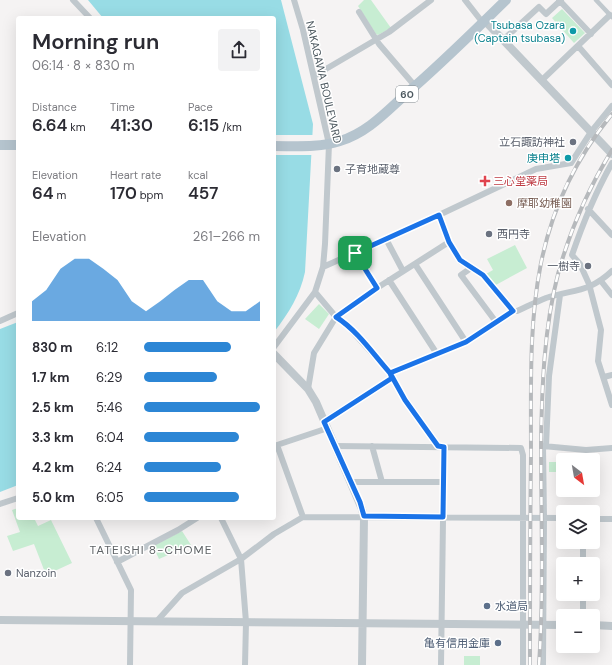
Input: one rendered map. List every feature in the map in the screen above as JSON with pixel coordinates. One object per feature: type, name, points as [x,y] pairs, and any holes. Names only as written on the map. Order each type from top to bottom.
[{"type":"main road","name":"60","points":[[276,146],[317,146],[329,144],[345,140],[366,129],[415,86],[506,0]]},
{"type":"main road","points":[[0,145],[16,145]]},
{"type":"street","points":[[73,0],[88,16]]},
{"type":"street","name":"NAKAGAWA BOULEVARD","points":[[276,344],[315,292],[323,267],[329,144],[314,76],[294,0]]},
{"type":"street","points":[[314,76],[376,40],[410,18],[431,0]]},
{"type":"street","points":[[465,0],[484,22],[542,80],[612,154]]},
{"type":"street","points":[[503,40],[539,7],[546,14],[560,0],[591,34]]},
{"type":"street","points":[[542,80],[611,16],[596,0]]},
{"type":"street","points":[[359,12],[376,40],[415,86]]},
{"type":"street","points":[[578,46],[612,85]]},
{"type":"street","points":[[323,267],[439,215],[536,168],[571,163],[591,132],[612,106]]},
{"type":"street","points":[[612,163],[598,186],[588,209],[572,255],[580,264],[590,287],[601,330],[598,361],[612,405]]},
{"type":"street","points":[[588,209],[612,235]]},
{"type":"street","points":[[439,215],[449,242],[460,260],[483,275],[513,311]]},
{"type":"street","points":[[386,239],[403,271]]},
{"type":"street","points":[[308,389],[314,352],[336,317],[377,288],[449,242]]},
{"type":"street","points":[[355,253],[377,288]]},
{"type":"street","points":[[416,264],[466,342]]},
{"type":"street","points":[[471,268],[461,275],[496,322]]},
{"type":"street","points":[[276,445],[326,425],[391,375],[466,342],[513,311],[517,311],[546,298],[590,287],[601,281],[612,271]]},
{"type":"street","points":[[390,280],[437,354]]},
{"type":"street","points":[[601,281],[612,295]]},
{"type":"street","points":[[315,292],[336,317],[343,321],[391,375],[405,400],[441,446],[443,482],[441,665]]},
{"type":"street","points":[[543,665],[545,446],[549,376],[560,295]]},
{"type":"street","points":[[0,320],[16,314]]},
{"type":"street","points":[[276,356],[308,389],[316,402],[360,502],[364,516],[362,665]]},
{"type":"street","points":[[604,377],[612,374]]},
{"type":"street","points":[[335,446],[521,448],[523,456],[522,665]]},
{"type":"street","points":[[372,446],[382,482]]},
{"type":"street","points":[[545,446],[586,450],[612,448]]},
{"type":"street","points":[[276,448],[303,517]]},
{"type":"street","points":[[350,482],[443,482]]},
{"type":"street","points":[[0,504],[16,499]]},
{"type":"street","points":[[157,621],[182,594],[240,559],[274,534],[303,517],[364,516],[556,518]]},
{"type":"street","points":[[600,519],[612,519]]},
{"type":"street","points":[[97,520],[131,590],[130,665]]},
{"type":"street","points":[[117,562],[194,520]]},
{"type":"street","points":[[222,520],[240,559],[246,622],[245,665]]},
{"type":"street","points":[[0,620],[556,625]]},
{"type":"street","points":[[600,625],[612,626]]},
{"type":"green space","points":[[364,0],[371,0],[391,28],[378,35],[376,34],[358,6]]},
{"type":"green space","points":[[562,9],[585,33],[574,43],[552,18]]},
{"type":"green space","points":[[515,245],[527,268],[494,286],[486,274],[493,270],[487,259]]},
{"type":"green space","points":[[319,304],[329,314],[319,329],[305,319]]},
{"type":"green space","points":[[549,462],[556,462],[556,472],[549,472]]},
{"type":"green space","points":[[16,509],[16,520],[35,520],[38,526],[51,520],[72,563],[46,575],[34,544],[13,551],[7,536],[20,532],[12,510]]},
{"type":"green space","points":[[182,531],[191,545],[159,559],[153,546]]},
{"type":"green space","points":[[464,656],[480,656],[480,665],[464,665]]},
{"type":"water","points":[[88,0],[281,0],[313,124],[305,272],[293,304],[276,329],[276,16],[101,16]]},
{"type":"water","points":[[16,323],[16,486],[0,492],[0,329]]},
{"type":"pier","points":[[276,135],[316,135],[315,155],[276,155]]},
{"type":"railway","points":[[530,665],[531,363],[533,319],[538,277],[548,235],[562,195],[583,154],[612,114]]},
{"type":"railway","points":[[539,665],[542,582],[541,421],[547,336],[553,294],[568,242],[580,210],[612,150]]},
{"type":"place","name":"Tsubasa Ozara (Captain tsubasa)","points":[[573,31]]},
{"type":"place","name":"立石諏訪神社","points":[[573,142]]},
{"type":"place","name":"庚申塔","points":[[568,158]]},
{"type":"place","name":"子育地蔵尊","points":[[337,169]]},
{"type":"place","name":"三心堂薬局","points":[[485,181]]},
{"type":"place","name":"摩耶幼稚園","points":[[509,203]]},
{"type":"place","name":"西円寺","points":[[489,234]]},
{"type":"place","name":"一樹寺","points":[[588,266]]},
{"type":"place","name":"Nanzoin","points":[[8,573]]},
{"type":"place","name":"水道局","points":[[487,606]]},
{"type":"place","name":"亀有信用金庫","points":[[498,643]]},
{"type":"district","name":"TATEISHI 8-CHOME","points":[[151,550]]},
{"type":"route","points":[[355,253],[377,288],[336,317],[343,321],[390,373],[392,378],[324,422],[360,502],[364,516],[443,517],[444,447],[438,446],[414,410],[405,400],[390,373],[466,342],[513,311],[483,275],[460,260],[449,242],[439,215],[355,253]]}]
